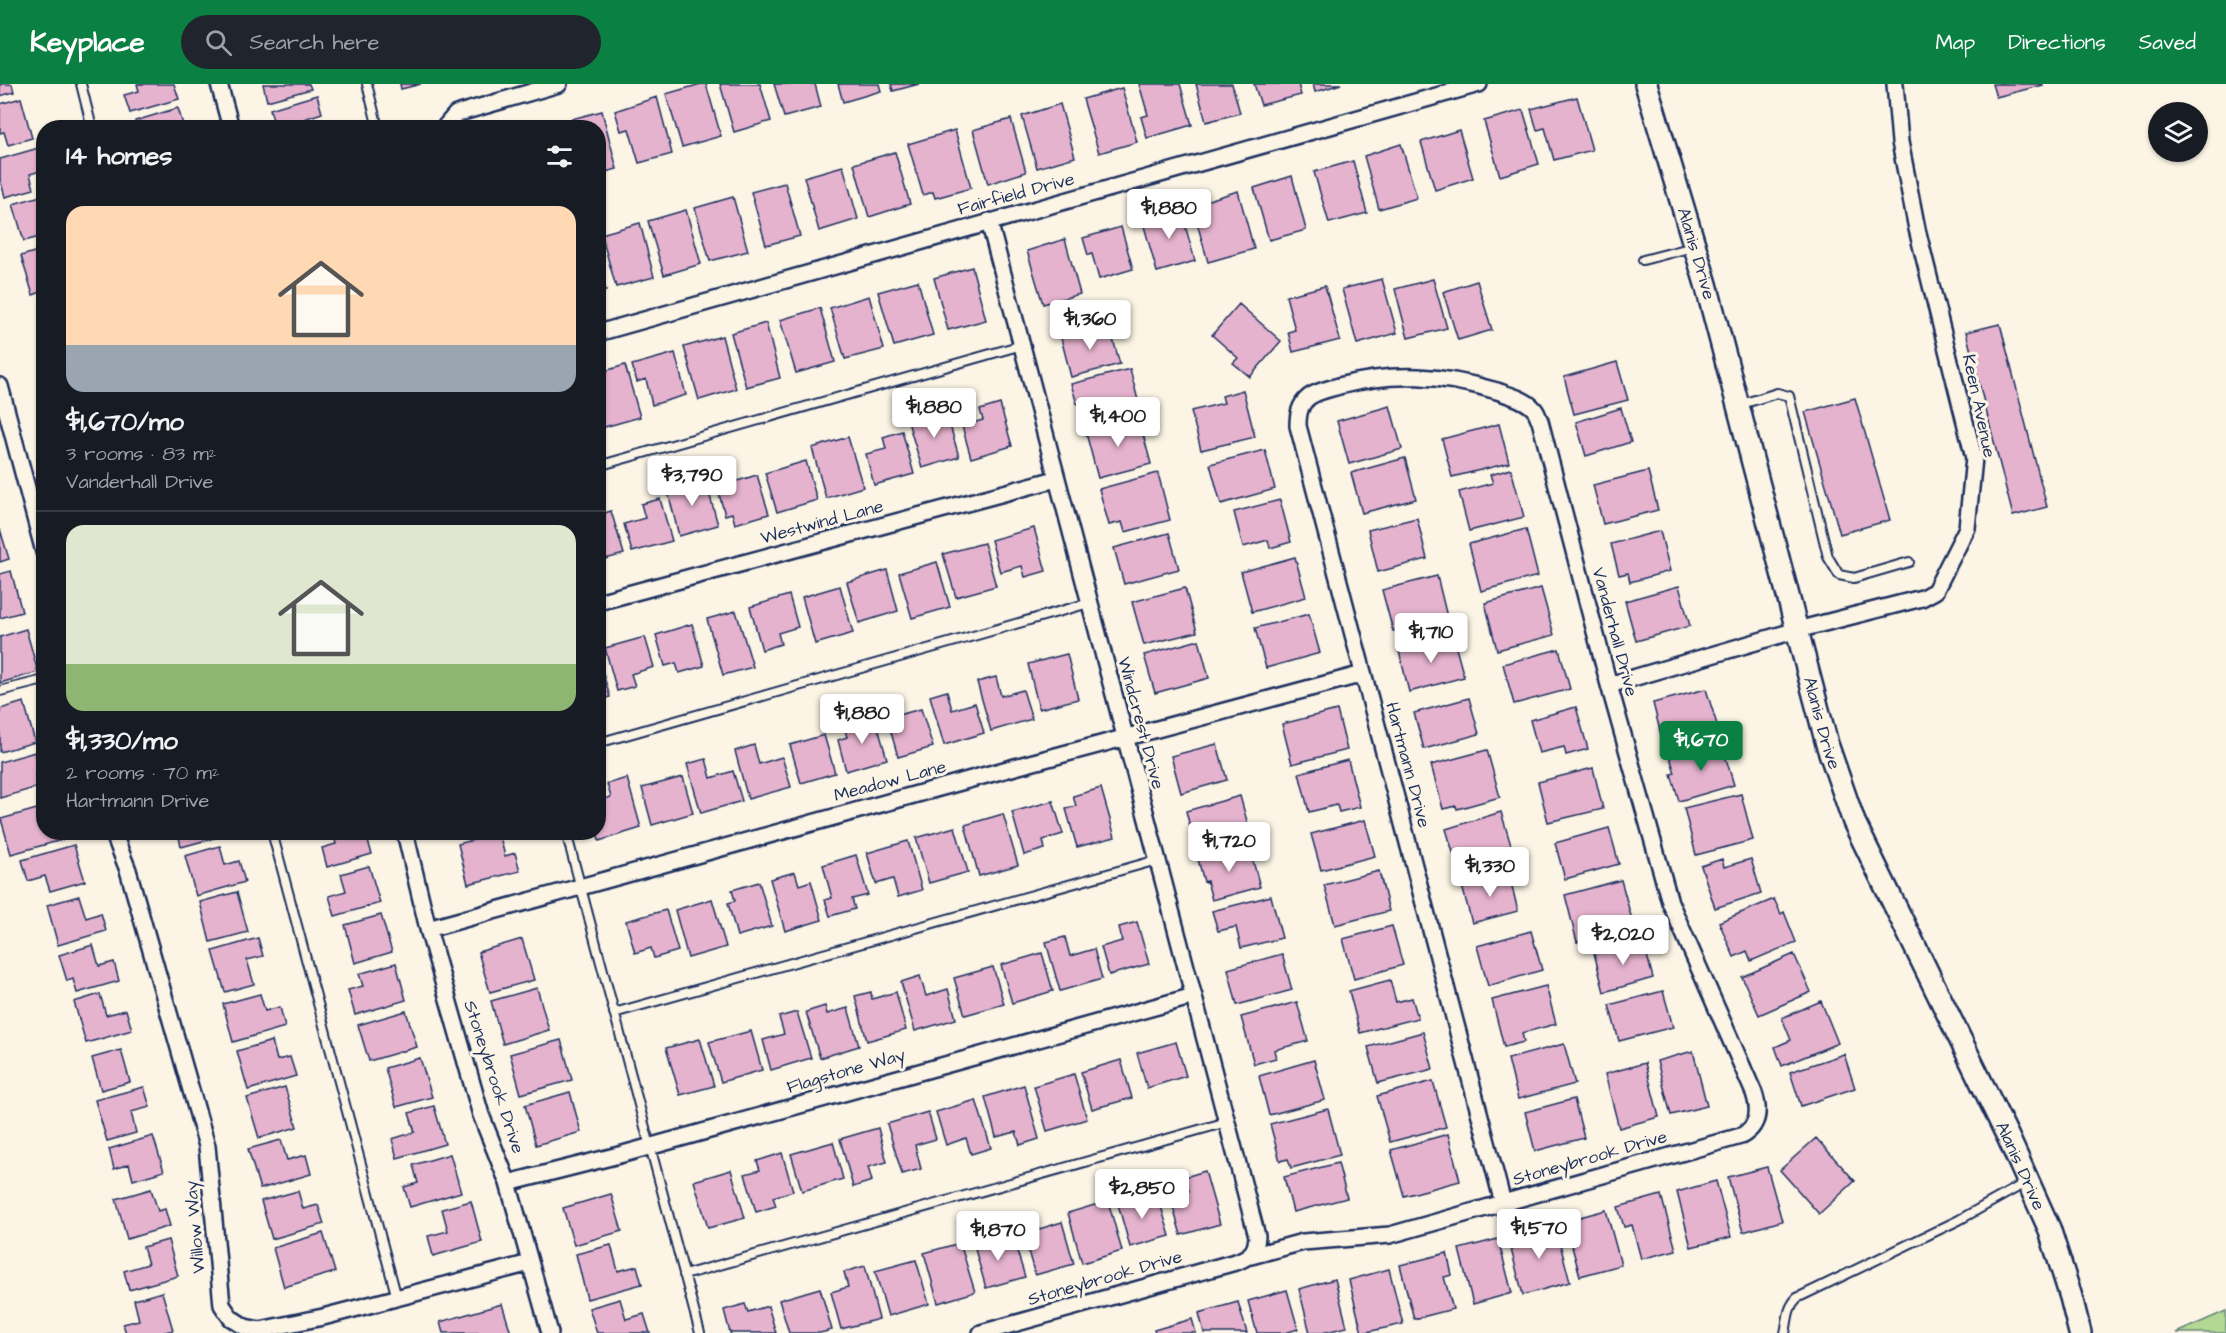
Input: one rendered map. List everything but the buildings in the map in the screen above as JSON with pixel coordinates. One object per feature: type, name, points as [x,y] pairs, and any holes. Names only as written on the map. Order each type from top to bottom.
[{"type":"main road","name":"Alanis Drive","points":[[1646,84],[1695,247],[1827,744],[1854,822],[2049,1228],[2071,1297],[2079,1333]]},
{"type":"street","points":[[219,84],[229,120]]},
{"type":"street","points":[[451,120],[456,114],[560,84]]},
{"type":"street","name":"Fairfield Drive","points":[[606,331],[989,221],[1137,182],[1450,88],[1479,84]]},
{"type":"street","name":"Keen Avenue","points":[[1609,686],[1797,630],[1922,598],[1935,591],[1967,528],[1974,458],[1917,229],[1900,142],[1895,84]]},
{"type":"street","name":"Windcrest Drive","points":[[989,221],[1257,1236],[1256,1248],[1245,1258]]},
{"type":"street","name":"Hartmann Drive","points":[[1503,1203],[1298,426],[1300,409],[1315,393],[1379,378],[1409,376],[1439,377],[1478,386],[1528,403],[1535,410],[1540,421]]},
{"type":"street","points":[[0,386],[36,522]]},
{"type":"street","name":"Vanderhall Drive","points":[[1540,421],[1609,686],[1670,902],[1754,1094],[1758,1107],[1757,1121]]},
{"type":"street","name":"Westwind Lane","points":[[606,600],[1056,479]]},
{"type":"street","name":"Meadow Lane","points":[[428,929],[1364,674]]},
{"type":"street","name":"Willow Way","points":[[116,840],[128,870],[207,1146],[222,1305],[231,1318],[245,1327],[260,1330],[323,1317],[530,1263]]},
{"type":"street","name":"Stoneybrook Drive","points":[[407,840],[428,929],[481,1114],[508,1183],[550,1333]]},
{"type":"street","name":"Flagstone Way","points":[[508,1183],[1194,996]]},
{"type":"street","name":"Stoneybrook Drive","points":[[981,1333],[1303,1242],[1390,1235],[1741,1136],[1748,1132],[1757,1121]]},
{"type":"lane","points":[[81,84],[90,120]]},
{"type":"lane","points":[[367,84],[376,120]]},
{"type":"lane","points":[[1643,260],[1695,247]]},
{"type":"lane","points":[[606,464],[1022,345]]},
{"type":"lane","points":[[1738,405],[1777,393],[1790,396],[1828,556],[1839,575],[1854,578],[1909,562]]},
{"type":"lane","points":[[606,741],[1089,603]]},
{"type":"lane","points":[[0,691],[36,682]]},
{"type":"lane","points":[[274,840],[397,1298]]},
{"type":"lane","points":[[568,840],[700,1333]]},
{"type":"lane","points":[[614,1013],[1157,860]]},
{"type":"lane","points":[[684,1275],[1227,1122]]},
{"type":"lane","points":[[1785,1333],[1788,1312],[1791,1304],[1797,1298],[1959,1220],[2028,1182]]},
{"type":"green space","points":[[2226,1311],[2226,1333],[2176,1333]]}]
